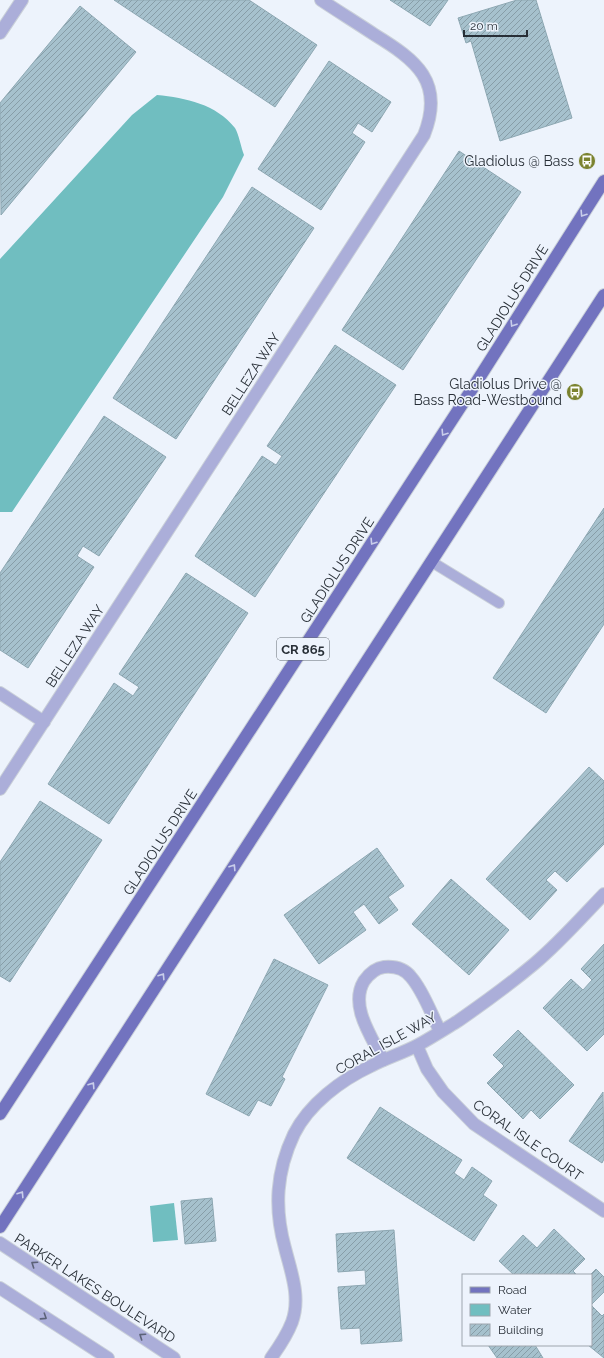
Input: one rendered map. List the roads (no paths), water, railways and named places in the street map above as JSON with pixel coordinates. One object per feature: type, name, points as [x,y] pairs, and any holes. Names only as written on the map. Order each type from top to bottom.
[{"type":"main road","name":"GLADIOLUS DRIVE","points":[[0,1114],[474,386],[604,181]]},
{"type":"main road","points":[[0,1227],[604,295]]},
{"type":"street","points":[[0,32],[22,0]]},
{"type":"street","name":"BELLEZA WAY","points":[[0,789],[418,145],[429,123],[431,109],[430,94],[427,82],[420,69],[400,50],[321,0]]},
{"type":"street","points":[[0,693],[44,722]]},
{"type":"street","name":"CORAL ISLE WAY","points":[[271,1358],[282,1343],[292,1321],[295,1302],[294,1276],[279,1225],[277,1200],[279,1177],[285,1155],[295,1133],[309,1114],[326,1096],[346,1080],[383,1060],[417,1046],[440,1032],[458,1021],[531,967],[604,894]]},
{"type":"street","points":[[383,1060],[359,1006],[359,990],[371,972],[381,968],[393,966],[403,970],[411,977],[440,1032]]},
{"type":"street","name":"CORAL ISLE COURT","points":[[417,1046],[427,1069],[443,1092],[474,1124],[604,1211]]},
{"type":"street","name":"PARKER LAKES BOULEVARD","points":[[0,1243],[174,1358]]},
{"type":"street","points":[[0,1288],[108,1358]]},
{"type":"lane","points":[[432,562],[499,603]]},
{"type":"water","points":[[157,95],[189,100],[219,113],[235,128],[244,155],[223,197],[12,512],[0,512],[0,259],[132,115]]},
{"type":"water","points":[[174,1203],[178,1240],[153,1242],[150,1206]]},
{"type":"place","name":"Gladiolus @ Bass","points":[[587,161]]},
{"type":"place","name":"Gladiolus Drive @ Bass Road-Westbound","points":[[575,392]]}]
